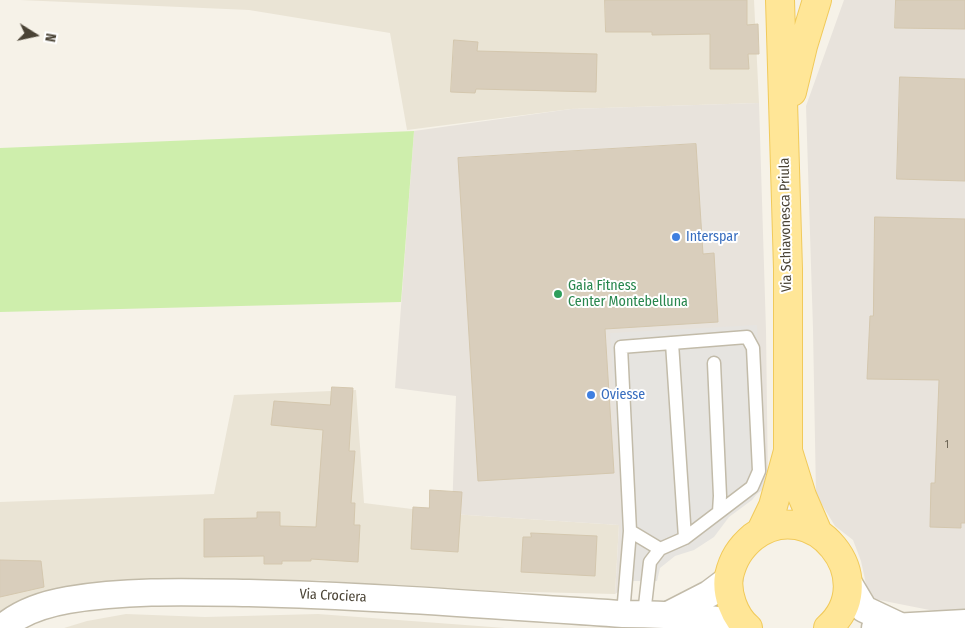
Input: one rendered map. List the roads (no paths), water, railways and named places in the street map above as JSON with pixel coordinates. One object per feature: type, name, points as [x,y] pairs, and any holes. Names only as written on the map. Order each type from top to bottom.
[{"type":"main road","name":"Via Schiavonesca Priula","points":[[761,531],[773,506],[788,451],[788,269],[780,0]]},
{"type":"main road","points":[[784,143],[796,73],[817,0]]},
{"type":"main road","name":"Via Schiavonesca Priula","points":[[788,451],[802,496],[818,533]]},
{"type":"main road","points":[[746,627],[735,612],[730,597],[729,579],[732,564],[744,544],[761,531],[783,525],[803,526],[818,533],[837,550],[845,566],[848,582],[845,603],[839,615],[828,628]]},
{"type":"street","points":[[646,614],[709,594],[729,579]]},
{"type":"street","points":[[848,582],[864,609],[888,627],[965,623]]},
{"type":"street","name":"Via Crociera","points":[[2,628],[34,610],[65,600],[114,593],[170,592],[314,595],[646,614],[724,621],[746,627]]},
{"type":"lane","points":[[747,337],[753,348],[759,471],[752,487],[685,538],[660,549],[650,562],[645,592],[646,614],[630,531],[621,347],[747,337]]},
{"type":"lane","points":[[672,343],[685,538]]},
{"type":"lane","points":[[714,364],[720,496],[719,512]]},
{"type":"lane","points":[[630,531],[660,549]]},
{"type":"place","name":"Interspar","points":[[676,237]]},
{"type":"place","name":"Gaia Fitness Center Montebelluna","points":[[558,294]]},
{"type":"place","name":"Oviesse","points":[[591,395]]}]
